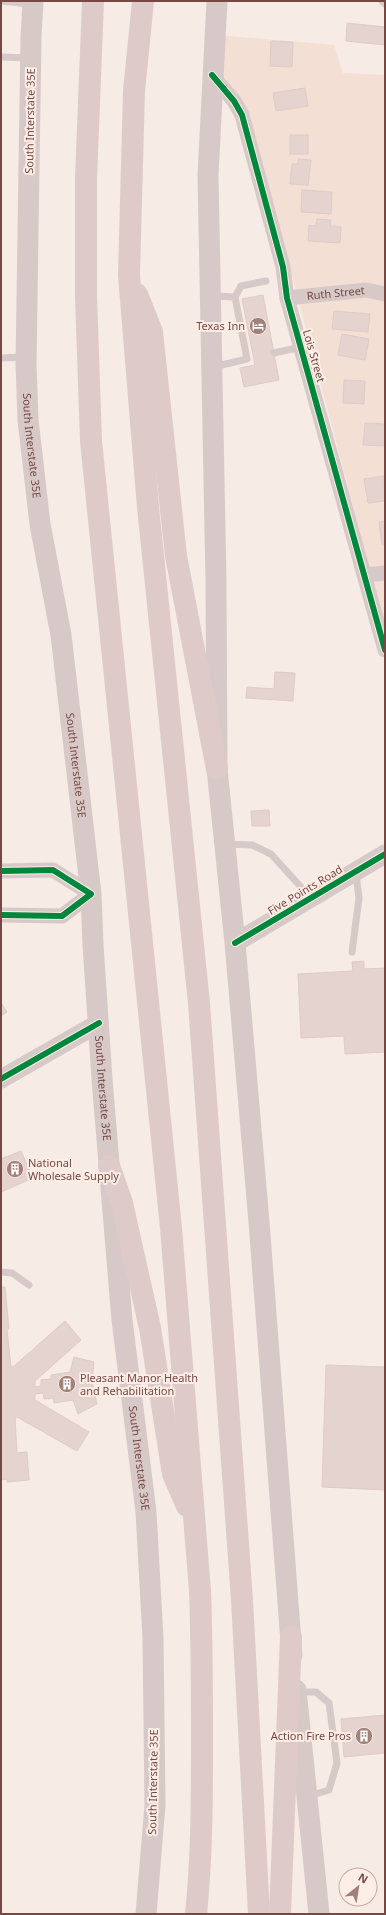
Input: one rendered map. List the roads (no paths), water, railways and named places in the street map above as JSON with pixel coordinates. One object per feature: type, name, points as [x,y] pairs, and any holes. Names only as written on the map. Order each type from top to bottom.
[{"type":"highway","points":[[93,1],[86,179],[86,296],[91,441],[169,1212],[200,1591],[202,1644],[202,1789],[200,1876],[196,1914]]},
{"type":"highway","points":[[143,1],[134,91],[128,275],[148,507],[199,1003],[242,1600],[259,1914]]},
{"type":"highway","points":[[128,275],[152,332],[176,556],[217,769]]},
{"type":"highway","points":[[109,1166],[122,1203],[150,1328],[173,1474],[194,1520]]},
{"type":"highway","points":[[280,1914],[291,1637]]},
{"type":"main road","points":[[217,1],[208,175],[217,769],[236,943],[284,1525],[291,1637],[319,1914]]},
{"type":"main road","name":"South Interstate 35E","points":[[33,2],[26,357],[28,420],[40,524],[61,635],[91,894],[98,1024],[122,1320],[142,1487],[145,1494],[153,1638],[155,1806],[146,1914]]},
{"type":"street","name":"Lois Street","points":[[212,75],[234,101],[242,115],[284,267],[287,298],[300,347],[385,650]]},
{"type":"street","name":"Ruth Street","points":[[287,298],[366,290],[385,294]]},
{"type":"street","points":[[365,575],[385,573]]},
{"type":"street","name":"Five Points Road","points":[[236,943],[385,854]]},
{"type":"street","points":[[1,871],[52,870],[91,894],[62,916],[1,915]]},
{"type":"street","points":[[1,1079],[98,1024]]},
{"type":"lane","points":[[1,1],[33,2]]},
{"type":"lane","points":[[382,1],[385,4]]},
{"type":"lane","points":[[1,57],[31,58]]},
{"type":"lane","points":[[212,367],[250,358],[235,297],[241,286],[266,281]]},
{"type":"lane","points":[[211,296],[235,297]]},
{"type":"lane","points":[[274,353],[300,347]]},
{"type":"lane","points":[[1,358],[26,357]]},
{"type":"lane","points":[[225,844],[252,845],[271,854],[311,898]]},
{"type":"lane","points":[[352,952],[360,898],[356,871]]},
{"type":"lane","points":[[1,1272],[12,1273],[29,1285]]},
{"type":"lane","points":[[296,1692],[316,1692],[329,1704],[337,1763],[329,1790],[307,1796]]},
{"type":"place","name":"Texas Inn","points":[[258,326]]},
{"type":"place","name":"National Wholesale Supply","points":[[15,1169]]},
{"type":"place","name":"Pleasant Manor Health and Rehabilitation","points":[[67,1384]]},
{"type":"place","name":"Action Fire Pros","points":[[364,1736]]}]
